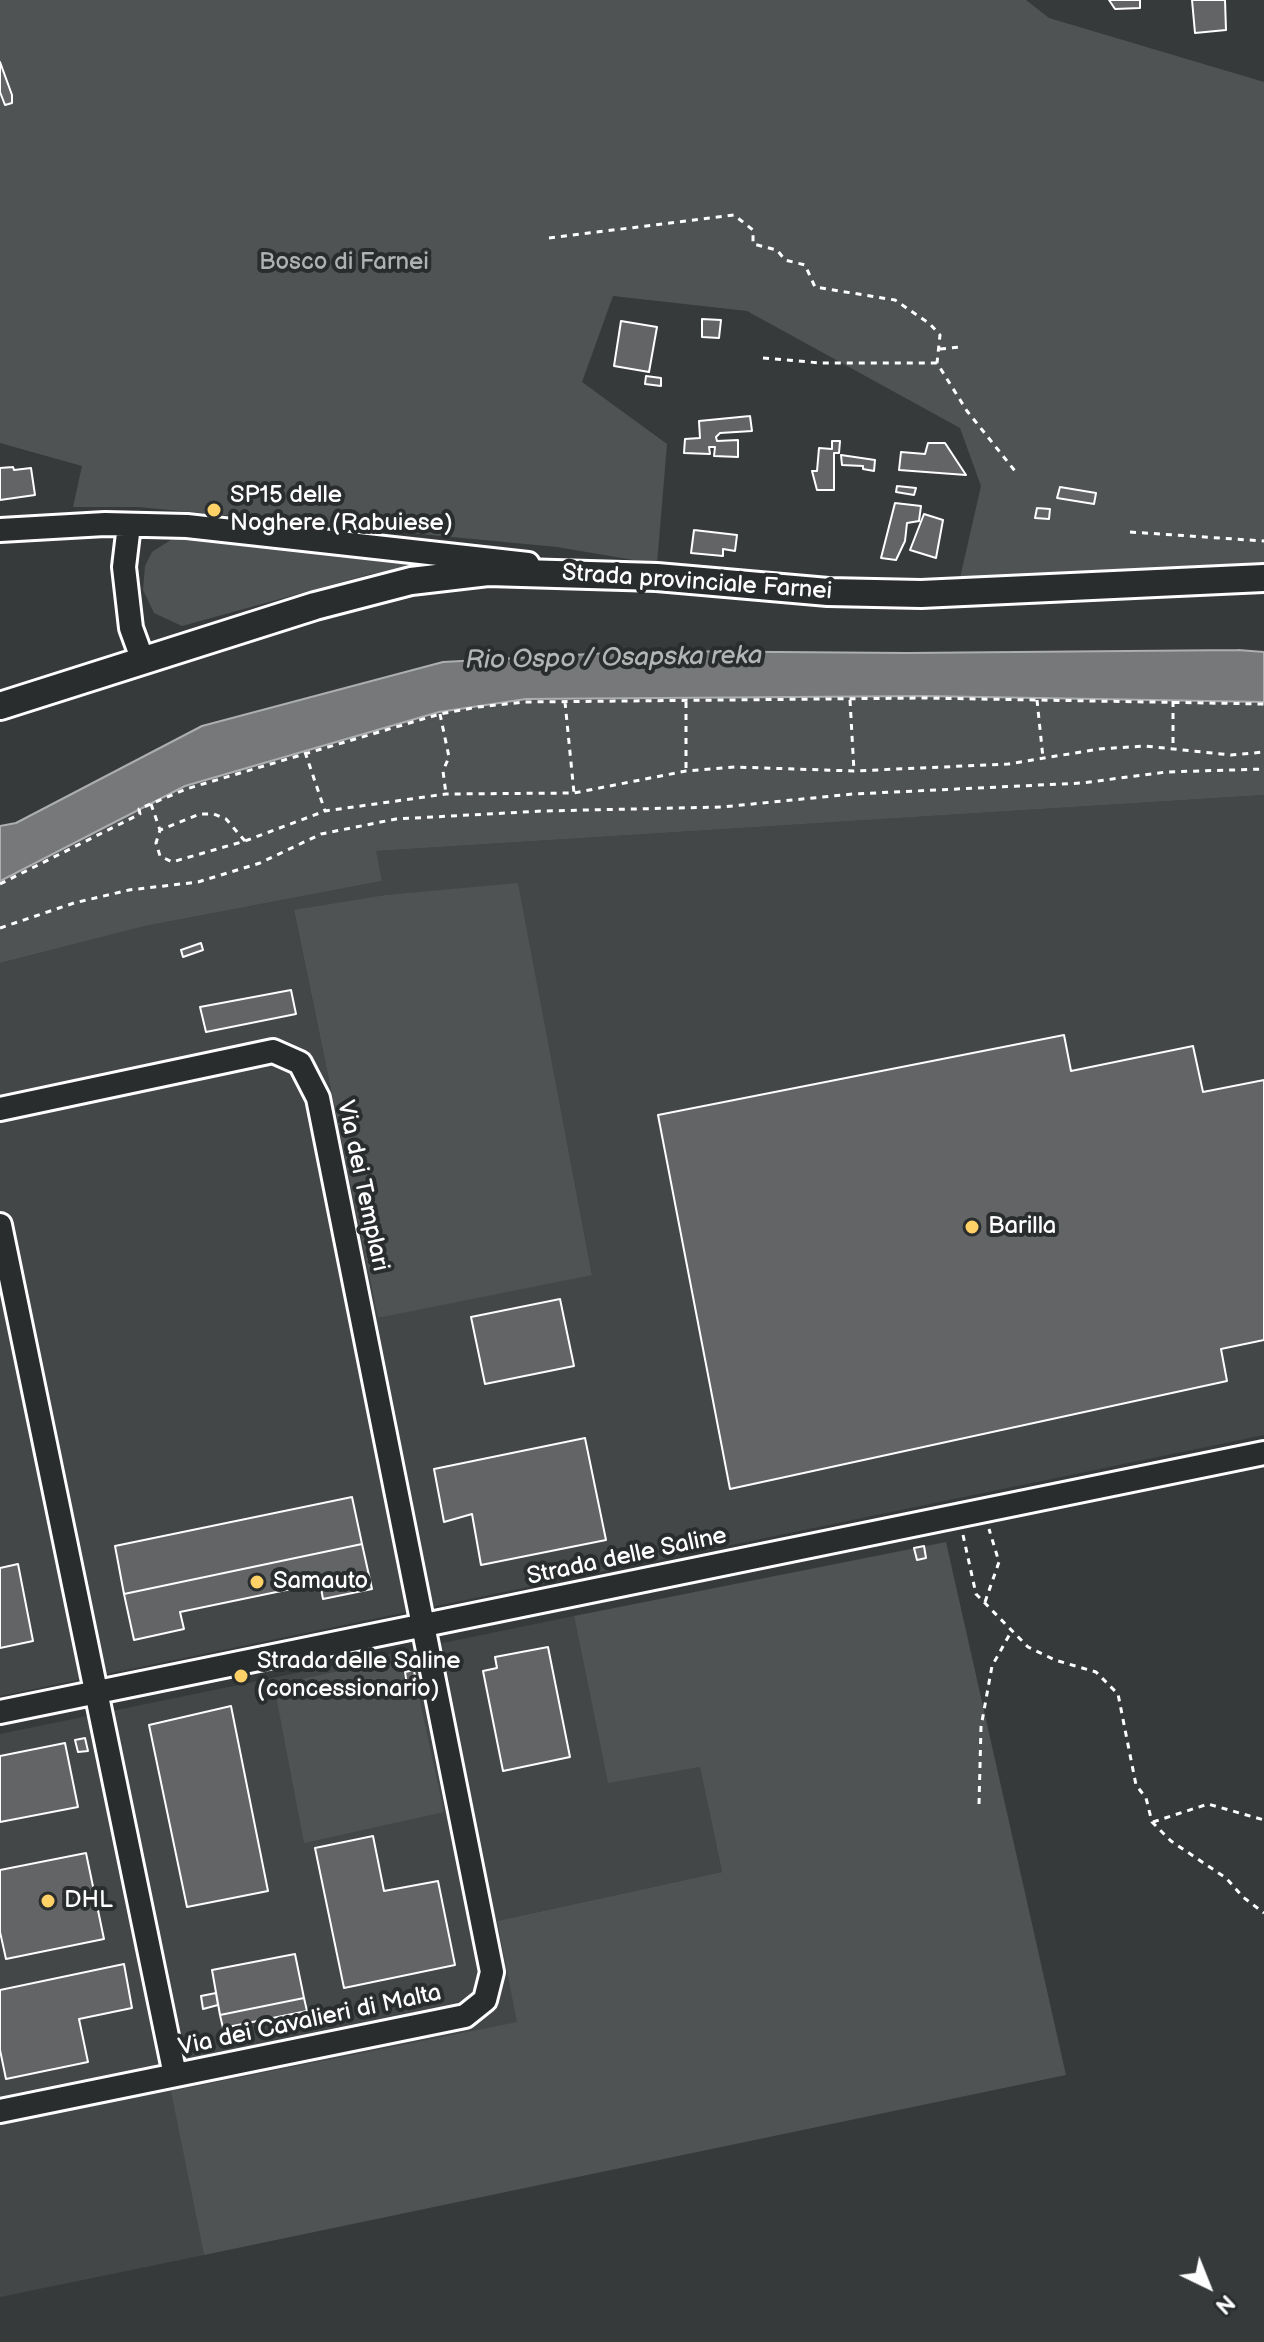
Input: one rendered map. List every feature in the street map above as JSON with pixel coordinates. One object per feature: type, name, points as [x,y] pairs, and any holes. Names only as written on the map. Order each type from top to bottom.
[{"type":"main road","name":"Strada provinciale Farnei","points":[[0,706],[315,606],[411,581],[488,572],[578,573],[828,592],[921,594],[1264,578]]},
{"type":"street","points":[[129,525],[124,567],[131,628],[143,661]]},
{"type":"street","points":[[0,530],[187,526],[414,549],[578,573]]},
{"type":"street","name":"Via dei Templari","points":[[0,1109],[273,1051],[300,1063],[318,1098],[424,1625]]},
{"type":"street","points":[[0,1225],[175,2075]]},
{"type":"street","name":"Strada delle Saline","points":[[0,1712],[1264,1453]]},
{"type":"street","name":"Via dei Cavalieri di Malta","points":[[0,2111],[465,2016],[485,2000],[492,1972],[424,1625]]},
{"type":"path","points":[[549,238],[734,215],[753,230],[753,244],[777,250],[785,260],[805,265],[815,287],[895,300],[930,324],[940,335],[937,363],[967,411],[1015,471]]},
{"type":"path","points":[[938,349],[960,347]]},
{"type":"path","points":[[763,358],[821,363],[937,363]]},
{"type":"path","points":[[1130,532],[1264,541]]},
{"type":"path","points":[[850,700],[854,771]]},
{"type":"path","points":[[1037,700],[1043,758]]},
{"type":"path","points":[[0,884],[140,814],[139,809],[186,789],[440,714],[525,702],[1037,700],[1264,704]]},
{"type":"path","points":[[1173,701],[1173,748]]},
{"type":"path","points":[[565,702],[574,793]]},
{"type":"path","points":[[686,702],[686,771]]},
{"type":"path","points":[[440,714],[449,757],[443,771],[446,794]]},
{"type":"path","points":[[151,804],[160,830],[156,843],[160,856],[172,862],[245,841],[325,811],[446,794],[574,793],[686,771],[735,767],[854,771],[1008,764],[1099,749],[1173,748],[1231,755],[1264,752]]},
{"type":"path","points":[[305,752],[325,811]]},
{"type":"path","points":[[0,928],[88,900],[198,882],[260,863],[321,834],[396,819],[543,811],[722,807],[853,794],[1082,783],[1166,772],[1264,769]]},
{"type":"path","points":[[160,830],[200,814],[214,814],[226,819],[245,841]]},
{"type":"path","points":[[985,1603],[999,1562],[987,1510]]},
{"type":"path","points":[[958,1515],[976,1594],[1028,1647],[1055,1660],[1096,1672],[1118,1694],[1136,1785],[1146,1798],[1152,1822],[1171,1841],[1226,1878],[1243,1897],[1264,1913]]},
{"type":"path","points":[[979,1804],[981,1727],[992,1666],[1012,1630]]},
{"type":"path","points":[[1152,1822],[1208,1804],[1264,1820]]},
{"type":"shaded area","points":[[1264,795],[1264,1435],[0,1696],[0,963],[145,926],[382,881],[375,851]],"holes":[[[518,884],[592,1274],[378,1318],[294,911],[385,895]]]},
{"type":"shaded area","points":[[574,1616],[608,1782],[700,1767],[722,1872],[497,1921],[518,2022],[172,2091],[204,2255],[0,2297],[0,1734]]},
{"type":"green space","name":"Bosco di Farnei","points":[[0,0],[1026,0],[1049,18],[1264,82],[1264,562],[960,578],[981,486],[960,428],[747,311],[613,296],[582,382],[667,444],[657,564],[557,547],[138,507],[73,507],[82,466],[0,443]]},
{"type":"green space","points":[[177,536],[444,562],[371,574],[182,626],[154,613],[143,590],[145,566],[152,552]]},
{"type":"green space","points":[[925,696],[1264,702],[1264,795],[376,851],[382,881],[145,926],[0,963],[0,881],[185,786],[304,750],[439,712],[526,699]]},
{"type":"green space","points":[[518,883],[592,1275],[378,1318],[294,910],[385,895]]},
{"type":"green space","points":[[946,1542],[1066,2075],[204,2255],[171,2091],[517,2022],[497,1921],[722,1872],[700,1767],[608,1783],[574,1616]]},
{"type":"green space","points":[[390,1660],[402,1665],[406,1689],[417,1688],[444,1812],[304,1843],[274,1685]]},
{"type":"water","name":"Rio Ospo / Osapska reka","points":[[647,651],[907,653],[1264,652],[1264,702],[925,696],[526,699],[439,712],[185,786],[0,881],[0,826],[16,823],[202,726],[443,662]]},
{"type":"building","points":[[1109,0],[1140,0],[1140,8],[1115,9]]},
{"type":"building","points":[[1192,0],[1225,0],[1226,30],[1195,33]]},
{"type":"building","points":[[0,62],[12,95],[12,103],[5,105],[0,92]]},
{"type":"building","points":[[702,319],[721,320],[719,338],[702,337]]},
{"type":"building","points":[[621,321],[657,327],[649,372],[614,366]]},
{"type":"building","points":[[646,376],[661,378],[661,386],[645,384]]},
{"type":"building","points":[[750,416],[752,431],[720,433],[716,437],[717,441],[738,440],[738,457],[714,456],[715,447],[709,447],[710,454],[684,453],[685,439],[700,438],[699,421]]},
{"type":"building","points":[[832,441],[840,441],[839,453],[834,453],[834,490],[817,490],[812,471],[817,471],[819,448],[832,449]]},
{"type":"building","points":[[928,443],[945,443],[966,475],[899,470],[901,452],[925,454]]},
{"type":"building","points":[[841,455],[875,460],[874,471],[863,469],[863,466],[842,465]]},
{"type":"building","points":[[13,467],[14,470],[31,468],[35,495],[0,500],[0,468]]},
{"type":"building","points":[[897,486],[916,488],[914,495],[896,492]]},
{"type":"building","points":[[1060,487],[1096,493],[1094,504],[1057,498]]},
{"type":"building","points":[[895,503],[921,506],[919,521],[907,523],[905,541],[896,560],[881,558]]},
{"type":"building","points":[[1037,508],[1050,509],[1049,519],[1035,518]]},
{"type":"building","points":[[924,514],[943,520],[936,558],[910,550]]},
{"type":"building","points":[[694,530],[737,535],[735,551],[723,549],[723,556],[691,553]]},
{"type":"building","points":[[201,943],[203,950],[183,957],[181,950]]},
{"type":"building","points":[[291,990],[296,1014],[206,1032],[200,1007]]},
{"type":"building","name":"Barilla","points":[[1064,1035],[1071,1071],[1193,1046],[1203,1092],[1264,1080],[1264,1340],[1221,1349],[1227,1381],[730,1489],[658,1115]]},
{"type":"building","points":[[560,1299],[574,1366],[485,1384],[471,1317]]},
{"type":"building","points":[[585,1438],[606,1540],[481,1565],[472,1514],[444,1522],[434,1469]]},
{"type":"building","points":[[352,1497],[362,1544],[124,1594],[115,1546]]},
{"type":"building","points":[[362,1544],[372,1589],[323,1599],[320,1583],[180,1612],[184,1629],[134,1640],[124,1594]]},
{"type":"building","points":[[924,1546],[926,1558],[917,1560],[914,1548]]},
{"type":"building","points":[[18,1564],[33,1641],[0,1648],[0,1568]]},
{"type":"building","points":[[548,1647],[570,1757],[503,1771],[483,1671],[497,1668],[495,1657]]},
{"type":"building","points":[[414,1670],[416,1683],[407,1685],[405,1672]]},
{"type":"building","points":[[231,1706],[268,1891],[187,1907],[149,1725]]},
{"type":"building","points":[[85,1738],[88,1751],[78,1752],[75,1740]]},
{"type":"building","points":[[65,1743],[78,1807],[0,1822],[0,1756]]},
{"type":"building","points":[[373,1836],[384,1891],[438,1881],[455,1965],[344,1988],[315,1848]]},
{"type":"building","name":"DHL","points":[[86,1853],[104,1939],[6,1959],[0,1932],[0,1870]]},
{"type":"building","points":[[295,1954],[304,1998],[220,2015],[212,1970]]},
{"type":"building","points":[[124,1964],[132,2008],[79,2019],[88,2062],[6,2079],[0,2050],[0,1990]]},
{"type":"building","points":[[216,1993],[218,2005],[203,2009],[201,1996]]},
{"type":"building","points":[[304,1998],[307,2011],[223,2028],[220,2015]]},
{"type":"place","name":"SP15 delle Noghere (Rabuiese)","points":[[214,510]]},
{"type":"place","name":"Barilla","points":[[972,1227]]},
{"type":"place","name":"Samauto","points":[[257,1582]]},
{"type":"place","name":"Strada delle Saline (concessionario)","points":[[241,1676]]},
{"type":"place","name":"DHL","points":[[48,1901]]}]
